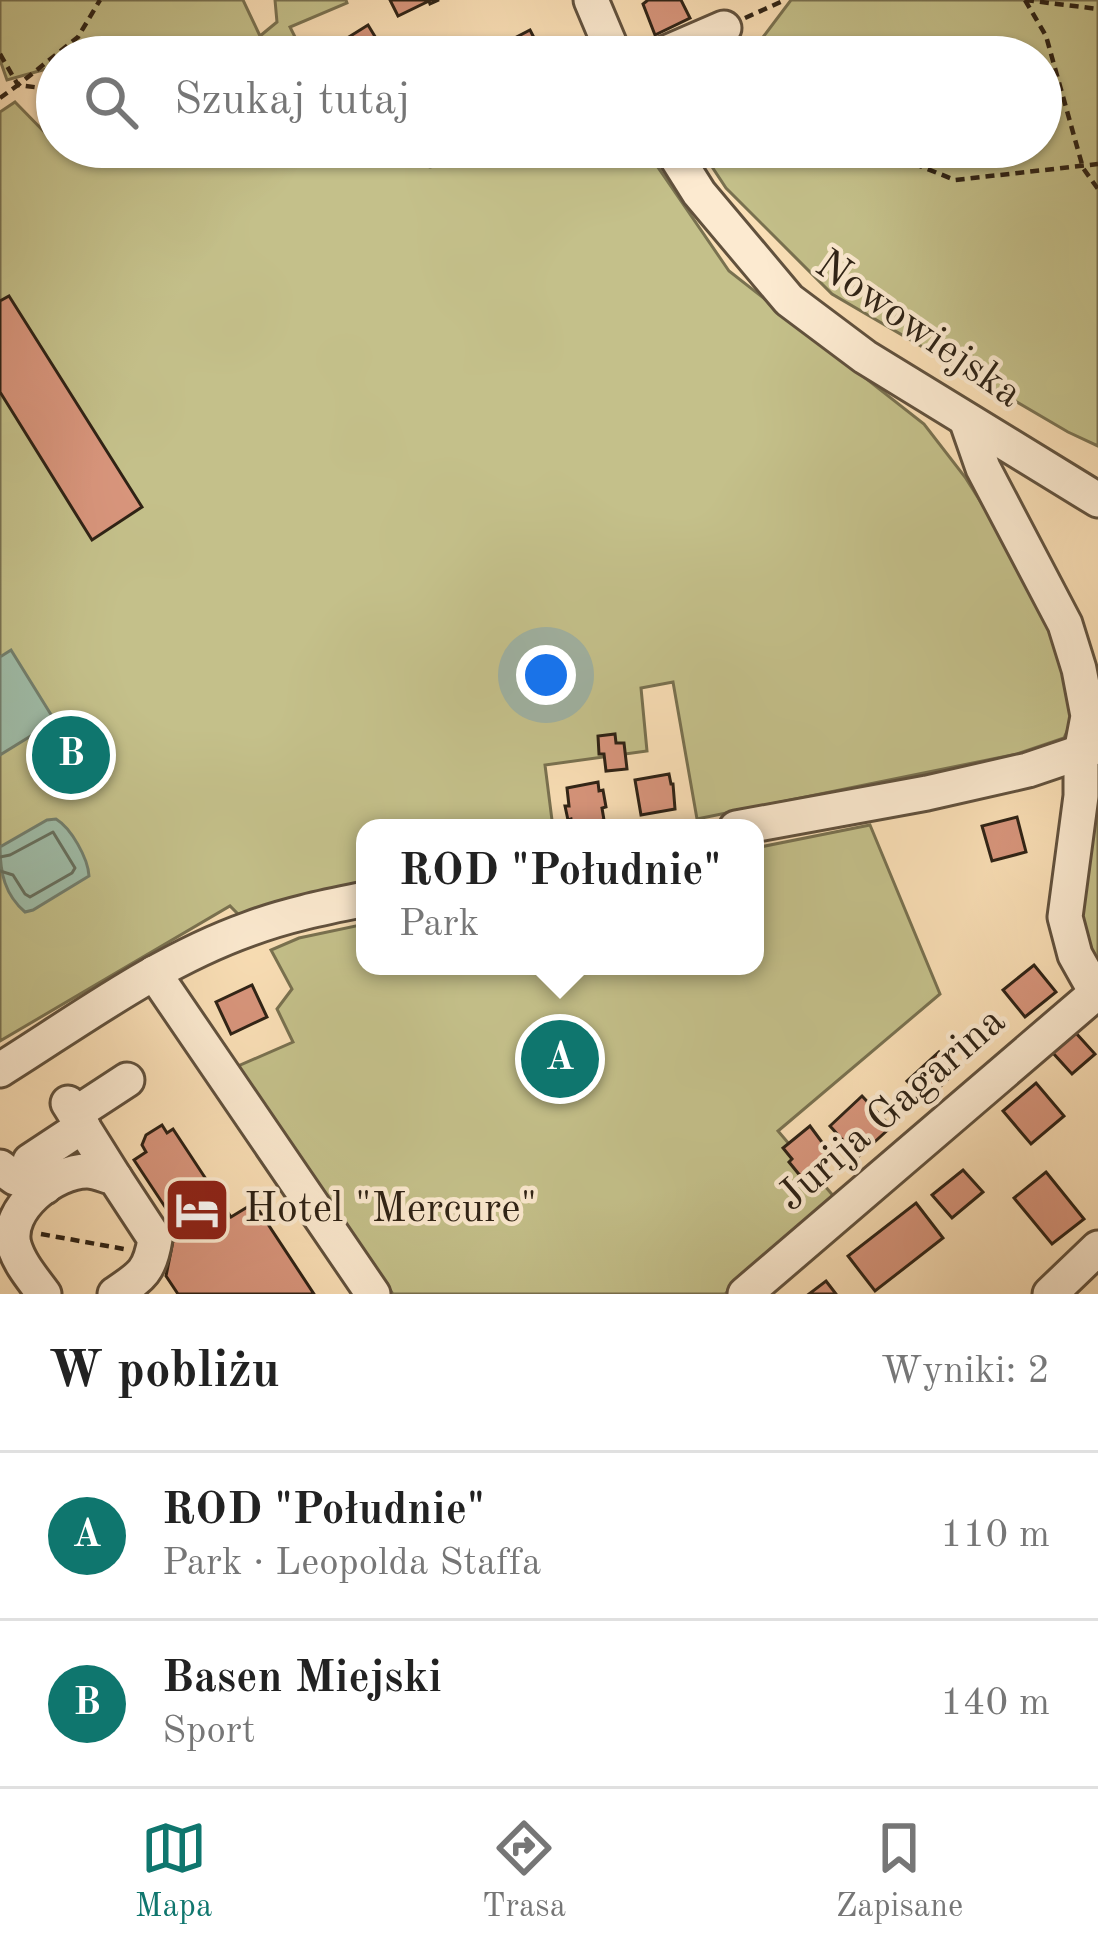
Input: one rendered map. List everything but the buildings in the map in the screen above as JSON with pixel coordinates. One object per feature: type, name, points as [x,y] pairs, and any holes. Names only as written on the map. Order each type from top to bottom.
[{"type":"street","points":[[591,0],[606,36]]},
{"type":"street","points":[[706,36],[724,28]]},
{"type":"street","name":"Nowowiejska","points":[[683,168],[789,300],[865,357],[1098,500]]},
{"type":"street","points":[[968,422],[983,468],[1065,624],[1079,669],[1090,749],[1065,917],[1075,955],[1097,994]]},
{"type":"street","points":[[764,823],[927,793],[1028,770],[1090,749]]},
{"type":"street","points":[[0,1070],[154,974],[252,927],[356,901]]},
{"type":"street","points":[[154,974],[374,1294]]},
{"type":"street","name":"Jurija Gagarina","points":[[746,1294],[1097,994]]},
{"type":"street","points":[[44,1294],[14,1247],[19,1173],[75,1114],[127,1080]]},
{"type":"street","points":[[75,1114],[155,1239],[151,1265],[115,1294]]},
{"type":"street","points":[[19,1173],[83,1171],[115,1178]]},
{"type":"street","points":[[1050,1294],[1098,1249]]},
{"type":"path","points":[[79,36],[100,0]]},
{"type":"path","points":[[724,28],[785,0]]},
{"type":"path","points":[[1025,0],[1098,9]]},
{"type":"path","points":[[1025,0],[1046,36]]},
{"type":"path","points":[[0,54],[18,86]]},
{"type":"path","points":[[0,98],[36,71]]},
{"type":"path","points":[[18,86],[36,88]]},
{"type":"path","points":[[1062,93],[1083,168],[1098,189]]},
{"type":"path","points":[[925,168],[956,180],[1098,164]]},
{"type":"path","points":[[16,1221],[152,1254]]},
{"type":"shaded area","points":[[0,0],[243,0],[260,36],[36,36],[36,72],[7,80],[0,60]]},
{"type":"shaded area","points":[[275,0],[346,0],[347,3],[290,27],[294,36],[260,36],[277,22]]},
{"type":"shaded area","points":[[791,0],[1098,0],[1098,446],[832,294],[726,188],[713,168],[1062,168],[1062,36],[764,36]]},
{"type":"shaded area","points":[[15,102],[36,123],[36,168],[658,168],[729,271],[924,424],[965,477],[1058,640],[1070,702],[1071,722],[1064,738],[1017,754],[697,819],[673,682],[641,688],[647,751],[545,765],[552,819],[356,819],[356,889],[239,915],[230,906],[0,1041],[0,112]]},
{"type":"shaded area","points":[[1098,751],[1098,995],[1072,953]]},
{"type":"shaded area","points":[[870,825],[940,994],[778,1131],[836,1199],[725,1294],[393,1294],[236,1067],[293,1042],[277,1009],[292,989],[271,950],[299,938],[356,926],[356,975],[764,975],[764,846]]},
{"type":"water","points":[[11,650],[55,721],[0,755],[0,657]]},
{"type":"water","points":[[56,819],[78,844],[89,876],[25,912],[5,883],[0,847]]},
{"type":"place","name":"Basen Miejski","points":[[71,755]]},
{"type":"place","name":"ROD \"Południe\"","points":[[560,1059]]},
{"type":"place","name":"Hotel \"Mercure\"","points":[[197,1210]]}]
